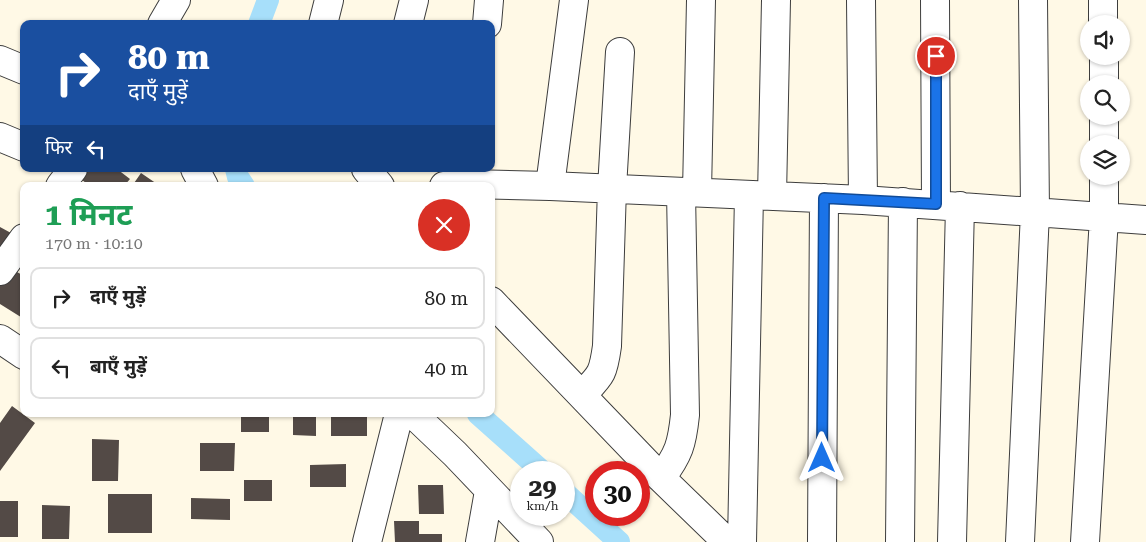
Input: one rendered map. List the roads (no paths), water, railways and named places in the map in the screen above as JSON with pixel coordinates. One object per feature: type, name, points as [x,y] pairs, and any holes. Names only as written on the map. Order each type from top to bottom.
[{"type":"street","points":[[164,20],[176,0]]},
{"type":"street","points":[[173,20],[176,0]]},
{"type":"street","points":[[324,20],[329,0]]},
{"type":"street","points":[[409,20],[414,0]]},
{"type":"street","points":[[487,20],[489,0]]},
{"type":"street","points":[[550,186],[574,0]]},
{"type":"street","points":[[661,478],[679,451],[685,415],[689,192],[701,0]]},
{"type":"street","points":[[742,542],[761,195],[776,0]]},
{"type":"street","points":[[861,0],[863,200]]},
{"type":"street","points":[[935,0],[948,205],[952,542]]},
{"type":"street","points":[[1020,542],[1035,212],[1033,0]]},
{"type":"street","points":[[1104,0],[1104,15]]},
{"type":"street","points":[[582,395],[599,377],[604,367],[607,346],[612,188],[620,52]]},
{"type":"street","points":[[0,60],[20,68]]},
{"type":"street","points":[[0,137],[20,145]]},
{"type":"street","points":[[63,182],[71,172]]},
{"type":"street","points":[[368,172],[377,182]]},
{"type":"street","points":[[461,180],[491,182]]},
{"type":"street","points":[[495,182],[903,202],[1146,220]]},
{"type":"street","points":[[1085,542],[1104,217],[1104,185]]},
{"type":"street","points":[[822,542],[824,198]]},
{"type":"street","points":[[900,542],[903,202]]},
{"type":"street","points":[[0,272],[20,244]]},
{"type":"street","points":[[495,305],[661,478],[727,542]]},
{"type":"street","points":[[0,340],[20,352]]},
{"type":"street","points":[[367,542],[398,417]]},
{"type":"street","points":[[416,417],[539,542]]},
{"type":"street","points":[[480,542],[488,491]]},
{"type":"waterway","points":[[260,20],[268,0]]},
{"type":"waterway","points":[[237,172],[241,182]]},
{"type":"waterway","points":[[481,417],[531,461]]},
{"type":"waterway","points":[[575,502],[619,542]]}]
